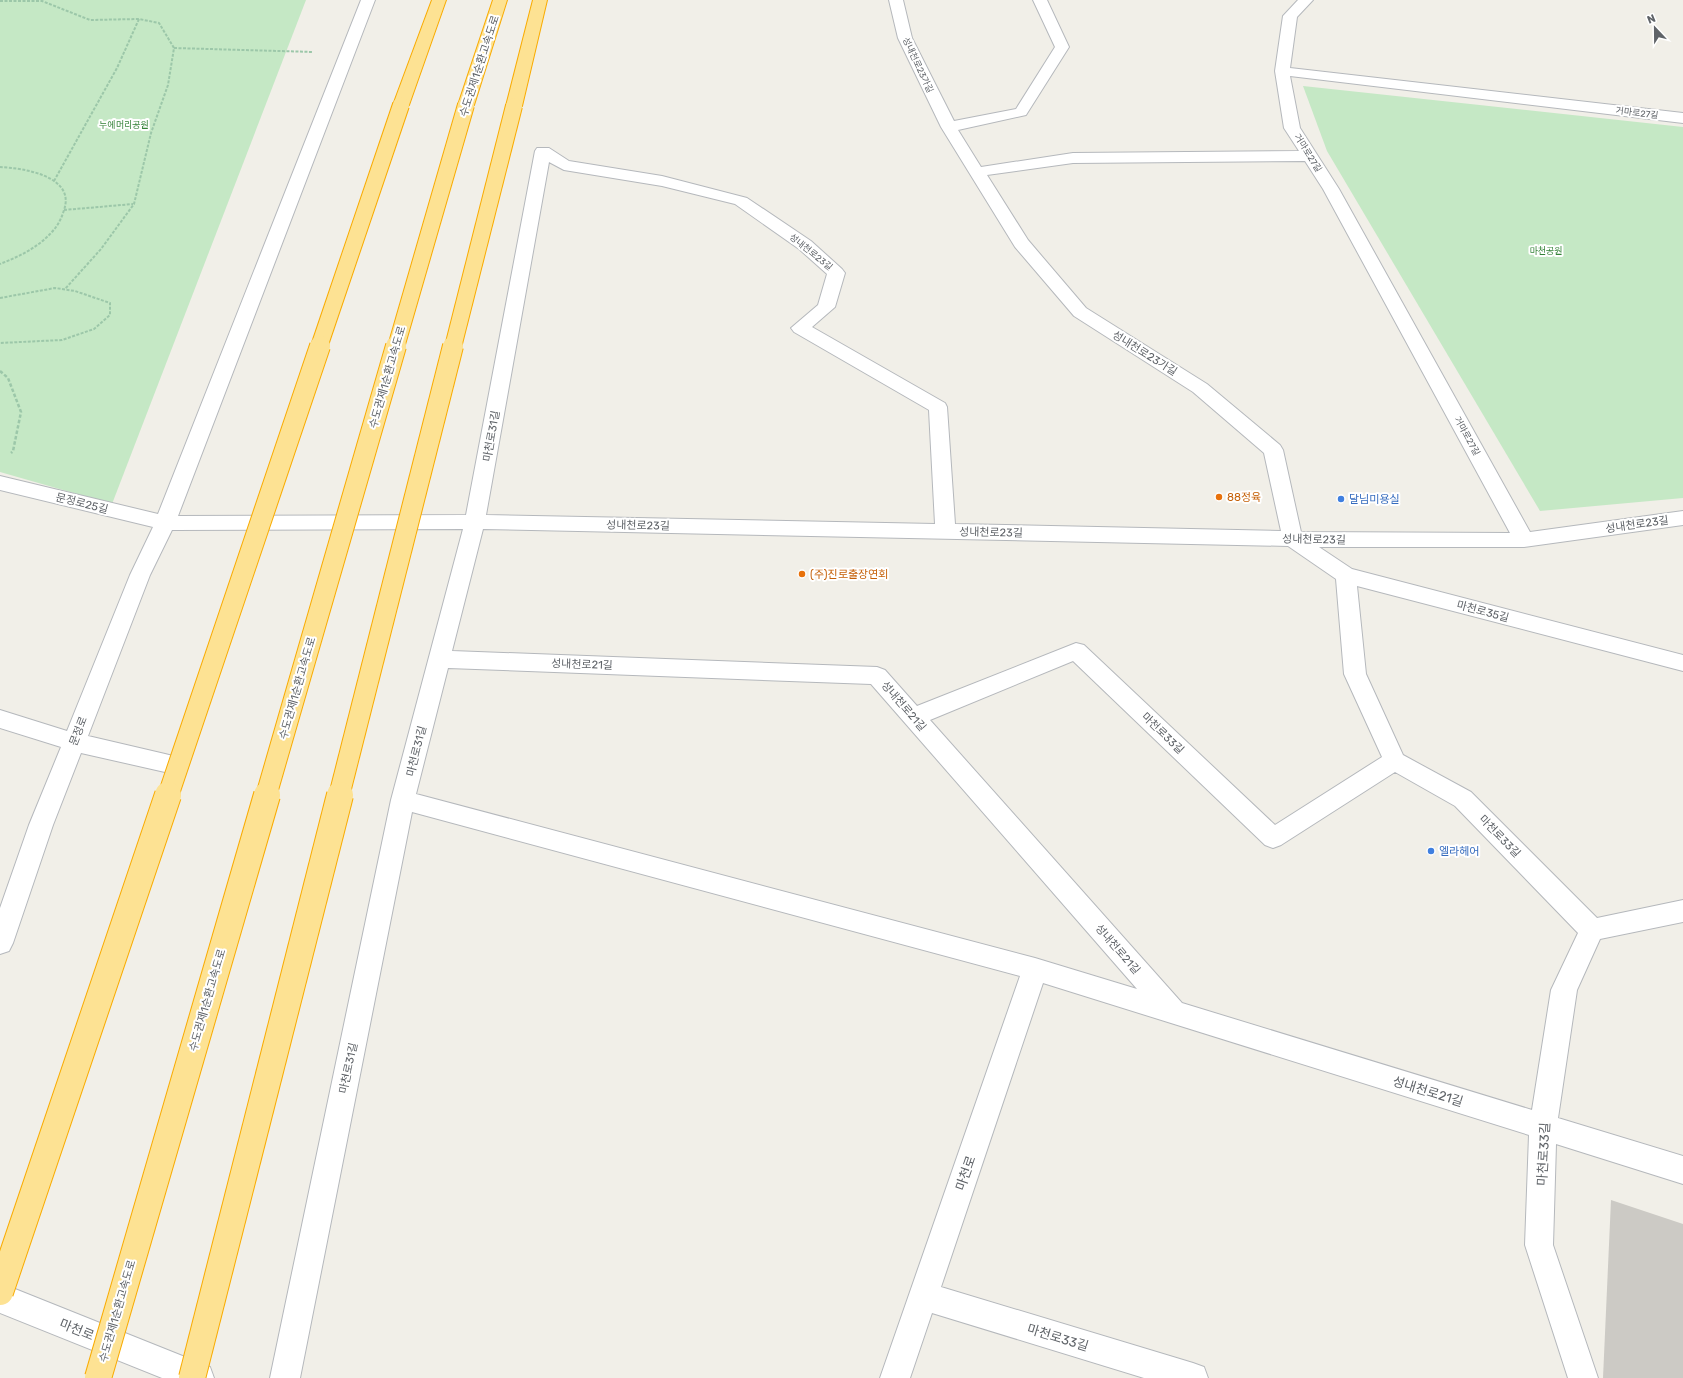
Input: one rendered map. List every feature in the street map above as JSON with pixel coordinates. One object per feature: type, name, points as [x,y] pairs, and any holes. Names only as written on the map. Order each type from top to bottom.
[{"type":"highway","points":[[0,1292],[401,105],[439,0]]},
{"type":"highway","name":"수도권제1순환고속도로","points":[[98,1378],[466,105],[500,0]]},
{"type":"highway","points":[[192,1378],[540,0]]},
{"type":"street","name":"문정로","points":[[0,943],[41,826],[140,575],[165,523],[368,0]]},
{"type":"street","name":"성내천로23가길","points":[[896,0],[905,38],[949,127],[1021,243],[1080,312],[1200,388],[1273,450],[1293,538]]},
{"type":"street","points":[[949,127],[1021,112],[1062,46],[1040,0]]},
{"type":"street","points":[[1282,71],[1290,16],[1306,0]]},
{"type":"street","name":"거마로27길","points":[[1524,540],[1331,189],[1292,128],[1282,71],[1683,118]]},
{"type":"street","name":"마천로31길","points":[[284,1378],[403,800],[476,522],[543,151],[564,165]]},
{"type":"street","points":[[976,172],[1073,158],[1310,156]]},
{"type":"street","name":"성내천로23길","points":[[564,165],[662,181],[741,201],[805,245],[836,273],[826,307],[800,328],[938,407],[944,532]]},
{"type":"street","name":"문정로25길","points":[[0,483],[165,523],[476,522]]},
{"type":"street","name":"성내천로23길","points":[[476,522],[1293,538],[1524,540],[1683,518]]},
{"type":"street","name":"마천로35길","points":[[1293,538],[1346,575],[1683,663]]},
{"type":"street","points":[[1346,575],[1355,674],[1394,761]]},
{"type":"street","name":"마천로33길","points":[[914,717],[1076,650],[1273,838],[1394,761],[1463,799],[1592,930],[1564,990],[1543,1126],[1539,1245],[1583,1378]]},
{"type":"street","name":"성내천로21길","points":[[440,659],[877,676],[1173,1011]]},
{"type":"street","points":[[0,719],[74,742],[165,763]]},
{"type":"street","name":"성내천로21길","points":[[403,800],[1035,969],[1683,1170]]},
{"type":"street","points":[[1592,930],[1683,911]]},
{"type":"street","name":"마천로","points":[[895,1378],[1035,969]]},
{"type":"street","name":"마천로33길","points":[[923,1296],[1193,1378]]},
{"type":"street","name":"마천로","points":[[0,1298],[199,1378]]},
{"type":"path","points":[[0,1],[42,1],[90,20],[139,19],[159,23],[174,48],[168,85],[151,133],[134,204],[101,249],[65,289]]},
{"type":"path","points":[[54,182],[117,68],[139,19]]},
{"type":"path","points":[[174,48],[348,53]]},
{"type":"path","points":[[0,167],[18,167],[43,174],[60,186],[66,202],[61,221],[44,240],[17,257],[0,264]]},
{"type":"path","points":[[64,210],[134,204]]},
{"type":"path","points":[[0,298],[55,288],[65,289],[110,303],[110,315],[94,330],[62,340],[0,344]]},
{"type":"path","points":[[0,371],[8,378],[21,412],[13,450],[9,456]]},
{"type":"green space","name":"누에머리공원","points":[[0,0],[306,0],[112,504],[0,472]]},
{"type":"green space","name":"마천공원","points":[[1303,86],[1683,127],[1683,498],[1540,511],[1327,151]]},
{"type":"building","points":[[1611,1200],[1683,1224],[1683,1378],[1603,1378]]},
{"type":"place","name":"88정육","points":[[1219,497]]},
{"type":"place","name":"달님미용실","points":[[1341,499]]},
{"type":"place","name":"(주)진로출장연회","points":[[802,574]]},
{"type":"place","name":"엘라헤어","points":[[1431,851]]}]
